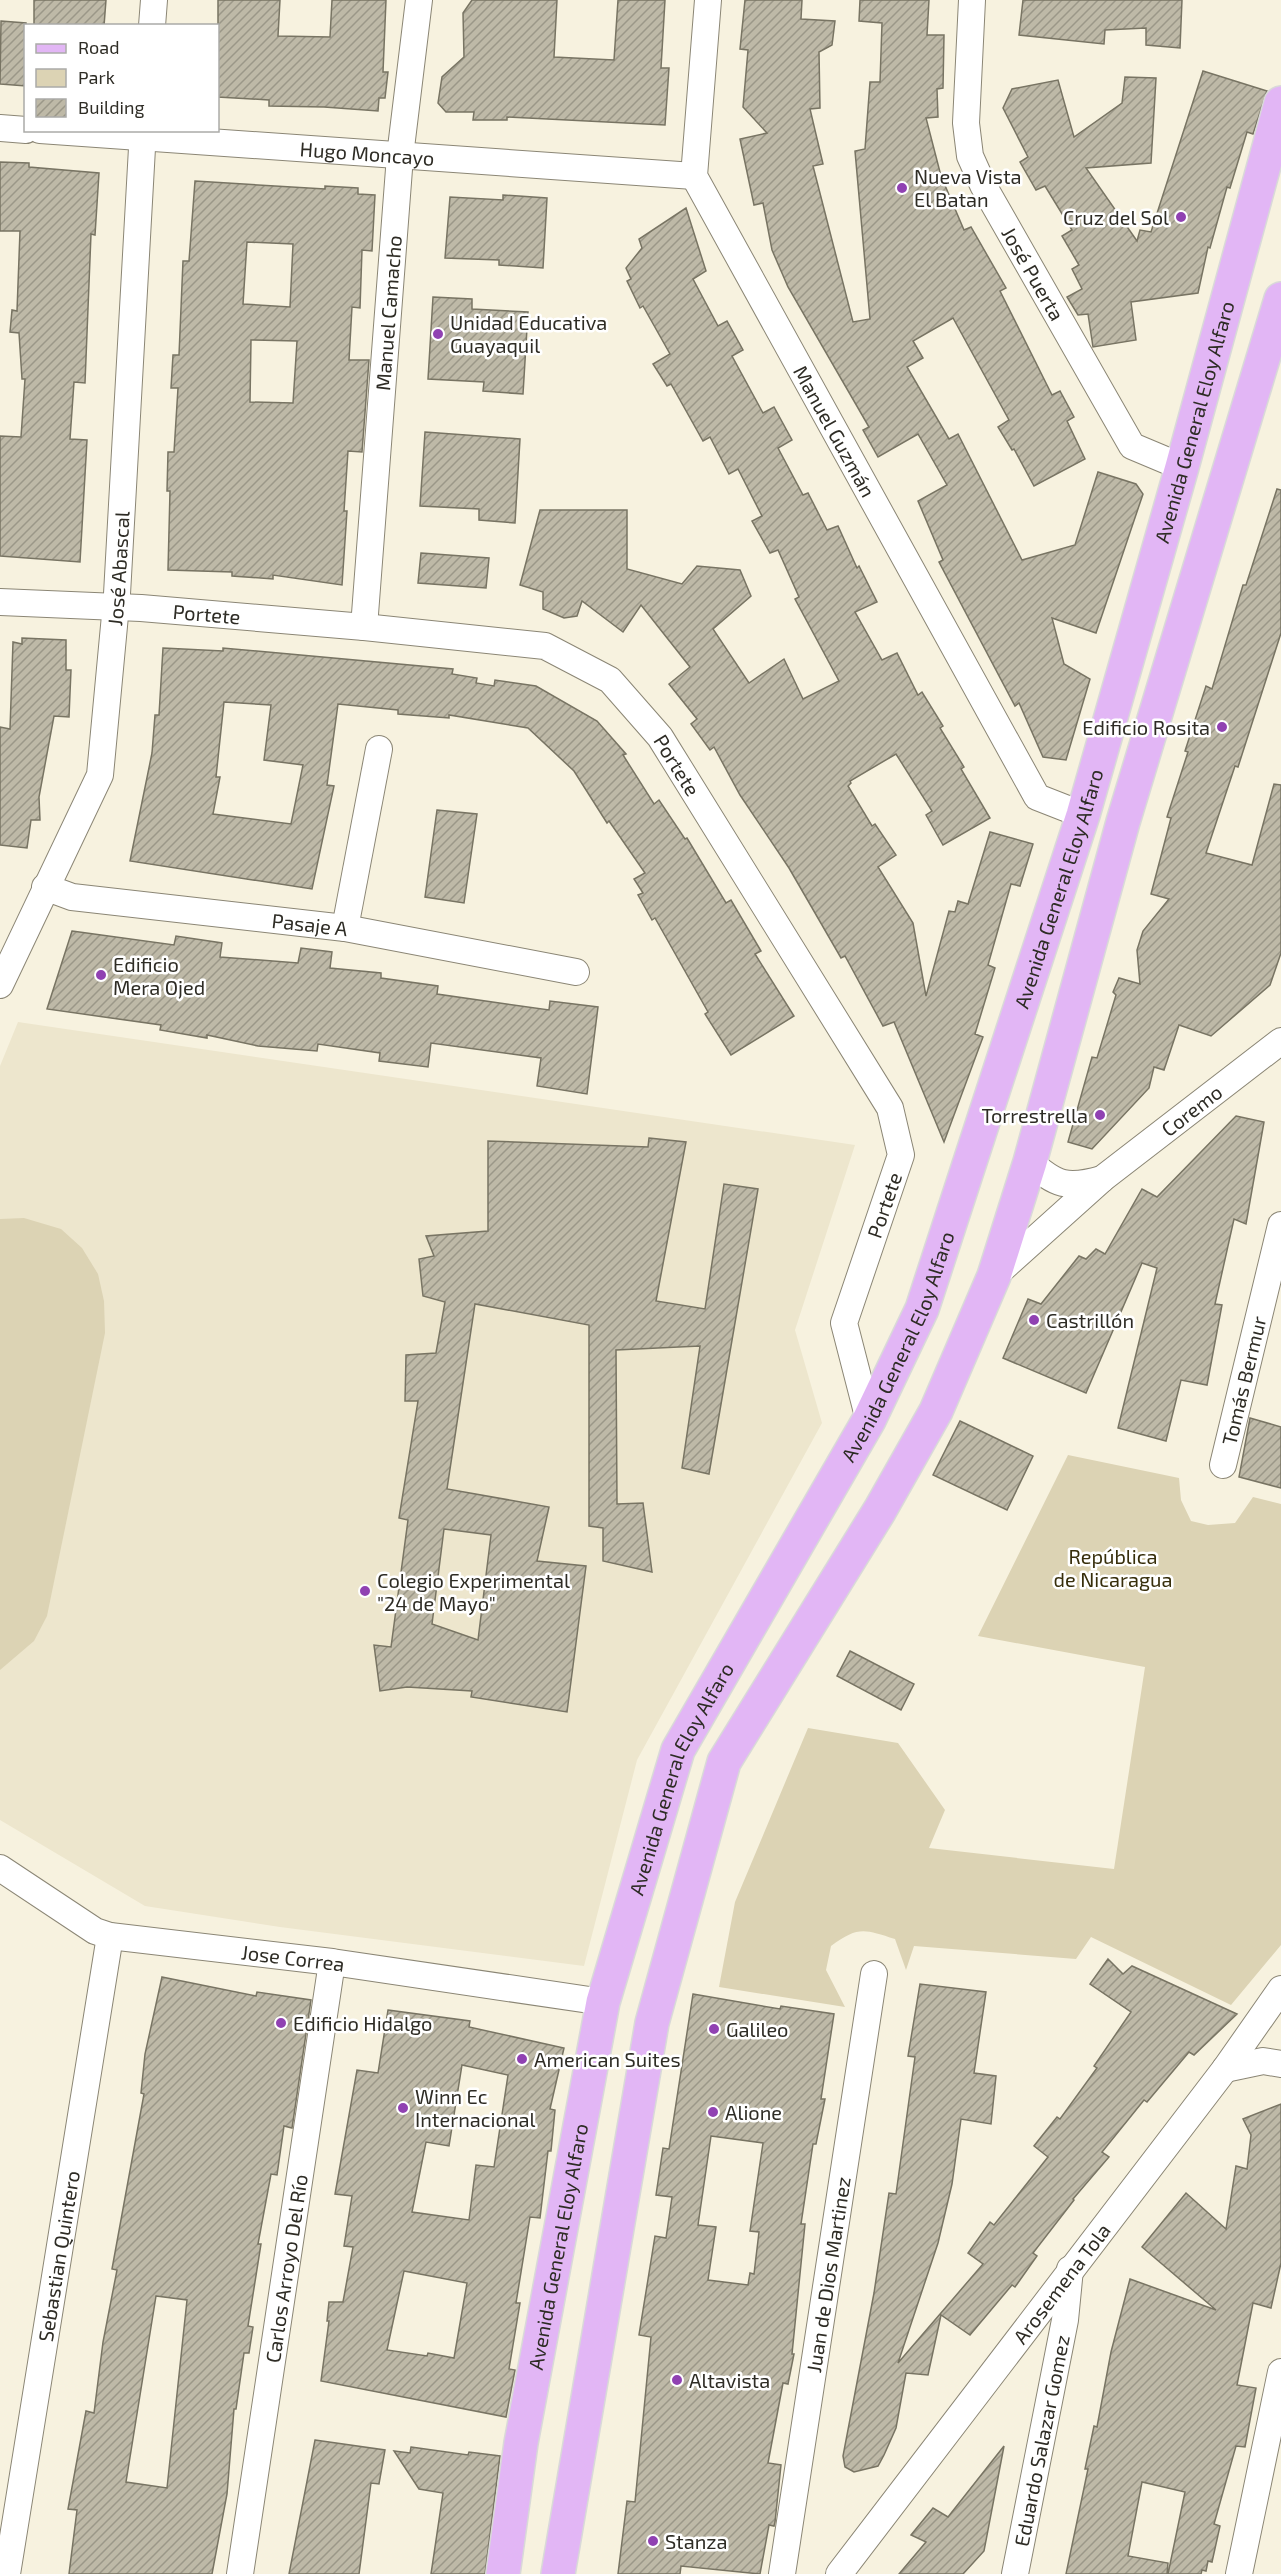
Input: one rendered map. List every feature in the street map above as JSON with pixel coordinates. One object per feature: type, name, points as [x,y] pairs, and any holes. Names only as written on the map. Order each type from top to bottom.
[{"type":"main road","name":"Avenida General Eloy Alfaro","points":[[503,2574],[521,2443],[603,2002],[678,1750],[869,1419],[922,1309],[1083,815],[1182,467],[1281,103]]},
{"type":"main road","name":"Avenida General Eloy Alfaro","points":[[558,2574],[652,2023],[724,1762],[880,1510],[936,1411],[994,1276],[1030,1162],[1123,822],[1281,299]]},
{"type":"street","points":[[152,24],[154,0]]},
{"type":"street","name":"Manuel Camacho","points":[[364,627],[400,156],[419,0]]},
{"type":"street","points":[[694,176],[708,0]]},
{"type":"street","name":"José Puerta","points":[[972,0],[966,123],[970,156],[974,165],[983,185],[1132,446],[1182,467]]},
{"type":"street","points":[[0,128],[24,129]]},
{"type":"street","name":"Hugo Moncayo","points":[[91,132],[694,176]]},
{"type":"street","name":"José Abascal","points":[[0,985],[100,775],[115,607],[142,134]]},
{"type":"street","name":"Manuel Guzmán","points":[[694,176],[1036,797],[1083,815]]},
{"type":"street","name":"Portete","points":[[0,602],[115,607],[364,627],[545,646],[610,680],[660,737],[890,1108],[901,1155],[844,1323],[869,1419]]},
{"type":"street","points":[[345,928],[379,749]]},
{"type":"street","name":"Pasaje A","points":[[45,887],[72,897],[345,928],[576,972]]},
{"type":"street","name":"Coremo","points":[[994,1276],[1102,1179],[1281,1041]]},
{"type":"street","name":"Coremo","points":[[1030,1162],[1050,1180],[1079,1186],[1102,1179]]},
{"type":"street","name":"Tomás Bermur","points":[[1223,1466],[1281,1225]]},
{"type":"street","name":"Jose Correa","points":[[0,1868],[95,1931],[110,1936],[332,1962],[603,2002]]},
{"type":"street","name":"Sebastian Quintero","points":[[7,2574],[110,1936]]},
{"type":"street","name":"Carlos Arroyo Del Río","points":[[240,2574],[332,1962]]},
{"type":"street","name":"Juan de Dios Martinez","points":[[782,2574],[874,1974]]},
{"type":"street","name":"Arosemena Tola","points":[[839,2574],[1225,2069],[1281,1989]]},
{"type":"street","points":[[1225,2069],[1263,2061],[1281,2064]]},
{"type":"street","name":"Eduardo Salazar Gomez","points":[[1015,2574],[1065,2320],[1070,2269]]},
{"type":"street","points":[[1239,2574],[1281,2373]]},
{"type":"shaded area","name":"Colegio Experimental \"24 de Mayo\"","points":[[18,1022],[855,1145],[795,1330],[822,1423],[637,1760],[584,1966],[280,1927],[145,1906],[0,1820],[0,1066]]},
{"type":"green space","points":[[24,1218],[61,1229],[82,1248],[98,1274],[104,1301],[105,1333],[47,1616],[34,1641],[0,1670],[0,1219]]},
{"type":"green space","name":"República de Nicaragua","points":[[1068,1455],[1179,1478],[1181,1500],[1191,1521],[1208,1525],[1235,1523],[1253,1497],[1281,1504],[1281,1945],[1231,2005],[1091,1937],[1076,1959],[914,1946],[906,1970],[895,1939],[876,1933],[855,1932],[831,1946],[826,1970],[845,2007],[719,1987],[735,1902],[808,1728],[898,1743],[945,1810],[929,1848],[1114,1869],[1145,1667],[978,1636]]},
{"type":"building","points":[[34,0],[106,0],[104,24],[34,24]]},
{"type":"building","points":[[218,0],[280,0],[278,36],[330,37],[332,0],[386,0],[383,72],[388,72],[385,98],[379,98],[378,111],[269,106],[269,100],[219,97]]},
{"type":"building","points":[[472,0],[557,0],[554,57],[614,60],[618,0],[665,0],[661,68],[669,68],[665,125],[507,117],[507,120],[473,120],[474,112],[446,112],[438,103],[442,77],[464,57],[463,13]]},
{"type":"building","points":[[745,0],[802,0],[801,19],[835,21],[832,45],[819,52],[820,108],[810,109],[823,164],[813,166],[853,322],[870,319],[855,151],[865,149],[870,82],[880,82],[882,23],[859,21],[860,0],[929,0],[927,35],[944,35],[943,88],[937,89],[938,117],[926,118],[941,176],[964,230],[971,227],[1006,288],[1000,291],[1052,395],[1060,391],[1074,417],[1067,421],[1085,459],[1034,486],[1014,449],[1012,450],[998,427],[1009,420],[953,318],[913,341],[923,358],[907,367],[949,439],[958,434],[1022,560],[1075,545],[1098,472],[1136,484],[1143,494],[1096,633],[1052,618],[1064,664],[1090,679],[1066,760],[1043,757],[1019,703],[1015,706],[939,562],[943,560],[918,501],[947,485],[918,434],[878,457],[863,430],[869,427],[788,287],[772,250],[763,203],[754,205],[740,139],[767,133],[743,107],[748,50],[740,49]]},
{"type":"building","points":[[1023,0],[1182,0],[1180,48],[1146,45],[1146,28],[1105,30],[1104,44],[1019,35]]},
{"type":"building","points":[[1,21],[26,23],[24,24],[24,86],[0,84]]},
{"type":"building","points":[[1203,71],[1267,91],[1253,134],[1247,132],[1230,188],[1227,187],[1210,248],[1208,247],[1198,293],[1131,302],[1136,340],[1093,347],[1088,314],[1078,315],[1067,297],[1082,289],[1072,269],[1079,265],[1062,236],[1072,230],[1045,186],[1036,190],[1020,162],[1028,157],[1003,108],[1012,89],[1058,80],[1074,137],[1122,103],[1125,77],[1156,78],[1151,163],[1086,168],[1137,241],[1140,230],[1151,232]]},
{"type":"building","points":[[0,162],[29,163],[29,167],[99,173],[95,235],[91,234],[85,383],[74,382],[70,439],[87,440],[80,562],[0,556],[0,436],[21,437],[25,379],[22,379],[19,333],[10,332],[12,310],[17,311],[20,231],[0,231]]},
{"type":"building","points":[[195,181],[325,189],[325,186],[358,188],[358,194],[375,195],[372,251],[362,250],[360,308],[352,307],[349,360],[369,360],[362,452],[348,451],[342,585],[273,575],[273,579],[232,576],[232,572],[168,570],[170,491],[167,491],[168,452],[174,452],[178,388],[171,388],[173,355],[179,355],[183,261],[189,261]],"holes":[[[247,242],[293,244],[290,307],[243,304]],[[251,340],[297,341],[293,403],[250,402]]]},
{"type":"building","points":[[503,195],[547,198],[543,268],[499,265],[499,260],[445,258],[450,197],[503,200]]},
{"type":"building","points":[[686,208],[706,271],[693,279],[718,326],[727,321],[743,350],[732,356],[763,413],[774,407],[792,440],[778,448],[803,495],[808,493],[827,530],[838,526],[857,568],[859,566],[877,602],[855,612],[882,660],[897,653],[918,695],[922,692],[943,726],[940,728],[964,767],[961,769],[990,818],[943,845],[926,815],[932,811],[896,754],[850,781],[848,786],[872,826],[875,824],[896,855],[878,867],[913,923],[926,996],[949,911],[955,912],[958,901],[968,904],[990,832],[1033,844],[1020,886],[1011,884],[988,965],[995,968],[975,1034],[983,1037],[944,1142],[894,1022],[883,1026],[845,956],[841,958],[789,868],[740,795],[714,747],[710,750],[691,724],[697,719],[669,684],[690,667],[641,605],[623,632],[582,601],[577,616],[564,618],[543,609],[543,592],[520,585],[540,510],[627,510],[627,569],[682,584],[697,566],[740,570],[751,596],[713,629],[749,683],[784,659],[803,699],[839,681],[795,599],[799,597],[778,550],[770,553],[752,521],[762,516],[738,469],[729,474],[710,437],[703,441],[671,384],[667,386],[653,364],[670,354],[643,306],[640,308],[627,281],[631,279],[626,268],[642,248],[639,239]]},
{"type":"building","points":[[433,297],[472,299],[472,309],[528,312],[523,394],[483,391],[484,382],[428,379]]},
{"type":"building","points":[[425,432],[520,439],[515,523],[479,520],[479,509],[420,506]]},
{"type":"building","points":[[1277,489],[1281,490],[1281,633],[1238,767],[1235,766],[1206,853],[1252,865],[1274,784],[1281,785],[1281,953],[1270,985],[1211,1036],[1179,1025],[1164,1070],[1154,1067],[1149,1088],[1092,1149],[1068,1142],[1092,1057],[1097,1058],[1116,995],[1113,992],[1119,978],[1140,984],[1137,950],[1143,931],[1169,899],[1151,894],[1171,818],[1167,817],[1206,686],[1212,689],[1243,585],[1246,585]]},
{"type":"building","points":[[421,553],[489,558],[486,588],[418,583]]},
{"type":"building","points":[[22,638],[66,640],[66,670],[71,670],[69,717],[54,716],[39,797],[40,820],[31,820],[27,848],[0,845],[0,727],[10,729],[13,642],[22,644]]},
{"type":"building","points":[[163,648],[223,651],[223,648],[453,669],[452,674],[477,678],[476,683],[494,686],[495,680],[536,686],[597,721],[626,754],[623,755],[654,804],[659,800],[685,839],[687,838],[726,903],[731,900],[761,951],[755,954],[794,1016],[731,1055],[705,1014],[708,1012],[655,918],[652,920],[638,895],[643,893],[634,879],[645,873],[609,821],[607,823],[574,771],[528,728],[449,715],[449,718],[398,714],[398,710],[338,704],[327,785],[334,786],[312,889],[130,861],[152,753],[155,715],[159,715]],"holes":[[[224,702],[271,705],[264,760],[303,765],[291,824],[213,814],[220,777],[216,777]]]},
{"type":"building","points":[[437,810],[477,814],[464,903],[425,897]]},
{"type":"building","points":[[72,931],[174,945],[176,936],[222,943],[220,957],[298,963],[301,948],[332,952],[330,968],[381,973],[381,978],[438,986],[437,994],[549,1010],[550,1001],[598,1007],[587,1094],[537,1086],[541,1058],[431,1043],[428,1067],[379,1061],[380,1053],[318,1044],[317,1051],[258,1046],[207,1035],[207,1038],[160,1030],[161,1025],[47,1009]]},
{"type":"building","points":[[1236,1116],[1264,1122],[1246,1224],[1234,1219],[1215,1304],[1222,1305],[1207,1385],[1181,1380],[1166,1441],[1118,1428],[1157,1268],[1142,1263],[1086,1393],[1003,1358],[1028,1299],[1041,1304],[1079,1256],[1086,1259],[1096,1249],[1105,1254],[1142,1189],[1157,1197]]},
{"type":"building","points":[[649,1138],[686,1142],[656,1301],[705,1309],[724,1184],[758,1189],[709,1474],[682,1468],[700,1346],[616,1350],[617,1504],[643,1503],[652,1572],[603,1561],[603,1528],[589,1526],[589,1325],[475,1304],[447,1489],[549,1507],[537,1561],[586,1566],[567,1712],[471,1697],[472,1691],[407,1687],[380,1691],[374,1645],[391,1647],[408,1520],[399,1518],[418,1401],[405,1401],[406,1355],[436,1353],[445,1302],[423,1296],[419,1259],[434,1256],[426,1236],[488,1231],[488,1141],[648,1147]],"holes":[[[444,1529],[491,1535],[478,1640],[432,1624]]]},
{"type":"building","points":[[1250,1418],[1281,1427],[1281,1488],[1239,1477]]},
{"type":"building","points":[[960,1421],[1033,1456],[1007,1510],[933,1475]]},
{"type":"building","points":[[850,1651],[914,1684],[901,1710],[837,1676]]},
{"type":"building","points":[[1108,1959],[1123,1974],[1132,1966],[1237,2014],[1194,2055],[1189,2052],[1147,2102],[1144,2100],[1102,2152],[1109,2157],[1073,2199],[1033,2253],[1037,2256],[1015,2287],[1012,2285],[970,2335],[941,2315],[928,2375],[906,2373],[896,2428],[878,2466],[854,2472],[845,2467],[843,2456],[874,2293],[889,2193],[896,2194],[915,2057],[908,2056],[920,1984],[986,1992],[974,2073],[996,2076],[991,2124],[961,2119],[952,2184],[938,2243],[898,2363],[983,2264],[968,2253],[990,2222],[994,2225],[1048,2157],[1034,2146],[1057,2117],[1060,2119],[1097,2068],[1094,2066],[1131,2012],[1090,1984]]},
{"type":"building","points":[[162,1977],[256,1996],[257,1992],[311,2000],[292,2128],[284,2126],[277,2175],[271,2174],[258,2244],[261,2244],[248,2326],[253,2327],[249,2353],[244,2353],[236,2409],[234,2409],[227,2494],[212,2574],[69,2574],[77,2510],[68,2509],[86,2411],[94,2413],[103,2342],[117,2270],[112,2269],[144,2094],[141,2093],[145,2054]],"holes":[[[156,2296],[187,2300],[167,2488],[126,2482]]]},
{"type":"building","points":[[693,1994],[780,2009],[781,2006],[834,2014],[821,2099],[825,2099],[816,2144],[813,2144],[801,2224],[805,2224],[792,2354],[794,2354],[788,2384],[783,2383],[768,2463],[781,2465],[775,2522],[774,2526],[769,2525],[760,2574],[681,2566],[680,2574],[618,2574],[627,2501],[635,2502],[651,2337],[639,2335],[655,2236],[666,2238],[672,2197],[656,2195],[663,2148],[669,2149]],"holes":[[[711,2136],[763,2143],[750,2231],[759,2232],[754,2274],[750,2273],[748,2285],[708,2280],[716,2227],[698,2225]]]},
{"type":"building","points":[[388,2010],[470,2021],[469,2027],[564,2048],[550,2109],[555,2110],[540,2218],[530,2217],[516,2303],[520,2303],[509,2369],[515,2370],[506,2417],[321,2381],[329,2321],[327,2321],[329,2302],[343,2302],[353,2247],[344,2246],[352,2196],[335,2194],[357,2070],[378,2073]],"holes":[[[462,2065],[508,2075],[494,2167],[476,2165],[469,2220],[412,2212],[426,2142],[449,2146]],[[404,2271],[467,2283],[454,2358],[428,2353],[427,2356],[387,2350]]]},
{"type":"building","points":[[1281,2104],[1281,2263],[1271,2308],[1253,2303],[1237,2385],[1256,2388],[1245,2447],[1236,2446],[1214,2524],[1220,2526],[1212,2562],[1208,2561],[1206,2571],[1202,2570],[1201,2574],[1168,2574],[1185,2492],[1142,2482],[1128,2556],[1168,2563],[1167,2574],[1066,2574],[1088,2469],[1085,2469],[1094,2426],[1097,2427],[1111,2352],[1130,2279],[1216,2310],[1142,2247],[1186,2193],[1226,2229],[1236,2166],[1247,2169],[1251,2135],[1243,2119]]},
{"type":"building","points":[[315,2440],[385,2450],[379,2484],[371,2483],[359,2574],[289,2574]]},
{"type":"building","points":[[1004,2446],[984,2551],[963,2574],[899,2574],[926,2542],[911,2535],[933,2508],[948,2517]]},
{"type":"building","points":[[411,2447],[468,2455],[469,2452],[500,2456],[485,2574],[431,2574],[443,2493],[419,2489],[394,2451],[410,2453]]},
{"type":"place","name":"Nueva Vista El Batan","points":[[902,188]]},
{"type":"place","name":"Cruz del Sol","points":[[1181,217]]},
{"type":"place","name":"Unidad Educativa Guayaquil","points":[[438,334]]},
{"type":"place","name":"Edificio Rosita","points":[[1222,727]]},
{"type":"place","name":"Edificio Mera Ojed","points":[[101,975]]},
{"type":"place","name":"Torrestrella","points":[[1100,1115]]},
{"type":"place","name":"Castrillón","points":[[1034,1320]]},
{"type":"place","name":"Colegio Experimental \"24 de Mayo\"","points":[[365,1591]]},
{"type":"place","name":"Edificio Hidalgo","points":[[281,2023]]},
{"type":"place","name":"Galileo","points":[[714,2029]]},
{"type":"place","name":"American Suites","points":[[522,2059]]},
{"type":"place","name":"Winn Ec Internacional","points":[[403,2108]]},
{"type":"place","name":"Alione","points":[[713,2112]]},
{"type":"place","name":"Altavista","points":[[677,2380]]},
{"type":"place","name":"Stanza","points":[[653,2541]]}]
